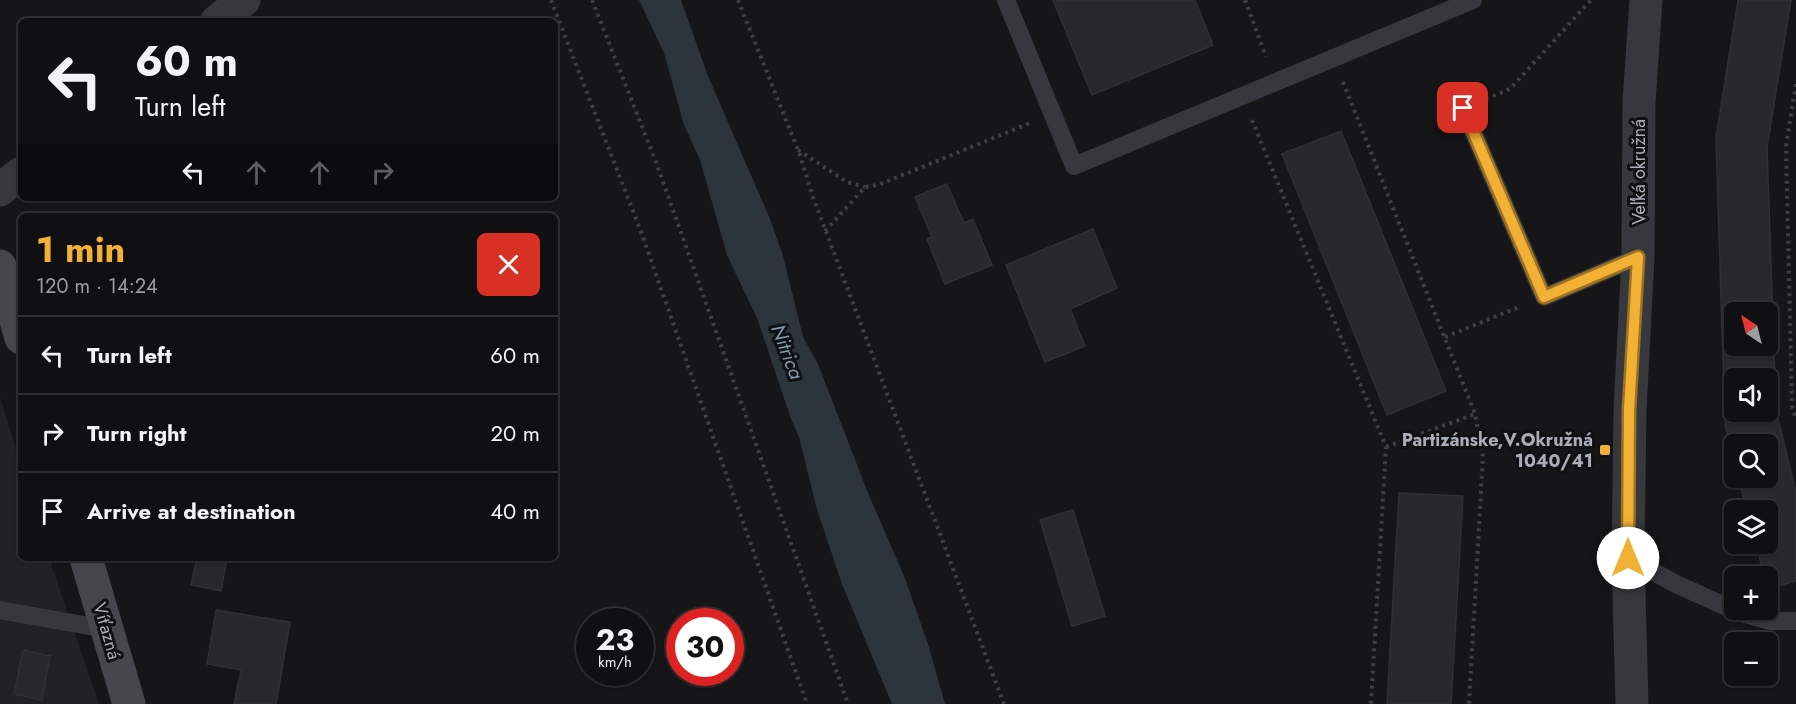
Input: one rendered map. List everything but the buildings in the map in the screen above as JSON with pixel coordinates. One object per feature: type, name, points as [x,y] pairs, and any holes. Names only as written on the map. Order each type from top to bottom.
[{"type":"main road","points":[[0,266],[18,328]]},
{"type":"main road","name":"Víťazná","points":[[87,561],[129,704]]},
{"type":"street","points":[[221,18],[244,0]]},
{"type":"street","name":"Veľká okružná","points":[[1632,704],[1628,558],[1629,410],[1638,257],[1639,102],[1646,0]]},
{"type":"street","points":[[0,190],[18,175]]},
{"type":"lane","points":[[1006,0],[1074,166],[1473,0]]},
{"type":"lane","points":[[1463,108],[1544,297],[1638,257]]},
{"type":"lane","points":[[1628,558],[1652,572],[1738,612],[1772,621],[1796,621]]},
{"type":"lane","points":[[0,610],[106,629]]},
{"type":"path","points":[[551,0],[640,229],[807,704]]},
{"type":"path","points":[[592,0],[656,162],[848,704]]},
{"type":"path","points":[[738,0],[798,150],[825,231],[1004,704]]},
{"type":"path","points":[[1245,0],[1276,83]]},
{"type":"path","points":[[1510,89],[1591,0]]},
{"type":"path","points":[[1334,59],[1475,414],[1483,456],[1469,704]]},
{"type":"path","points":[[1796,84],[1786,146],[1792,406],[1796,420]]},
{"type":"path","points":[[1242,97],[1386,447],[1371,704]]},
{"type":"path","points":[[798,150],[847,182],[865,187],[878,185],[1053,114]]},
{"type":"path","points":[[825,231],[865,187]]},
{"type":"path","points":[[1445,338],[1544,297]]},
{"type":"path","points":[[1386,447],[1475,414]]},
{"type":"shaded area","points":[[0,397],[18,456],[18,561],[50,561],[99,704],[0,704]]},
{"type":"water","name":"Nitrica","points":[[639,0],[681,0],[708,76],[770,219],[783,256],[803,337],[818,364],[868,493],[904,576],[928,644],[945,704],[892,704],[842,584],[816,506],[799,437],[757,318],[727,255],[700,160],[684,125],[664,53]]},
{"type":"place","name":"Partizánske,V.Okružná 1040/41","points":[[1605,450]]},
{"type":"route","points":[[1463,108],[1544,297],[1638,257],[1629,410],[1628,558]]}]
